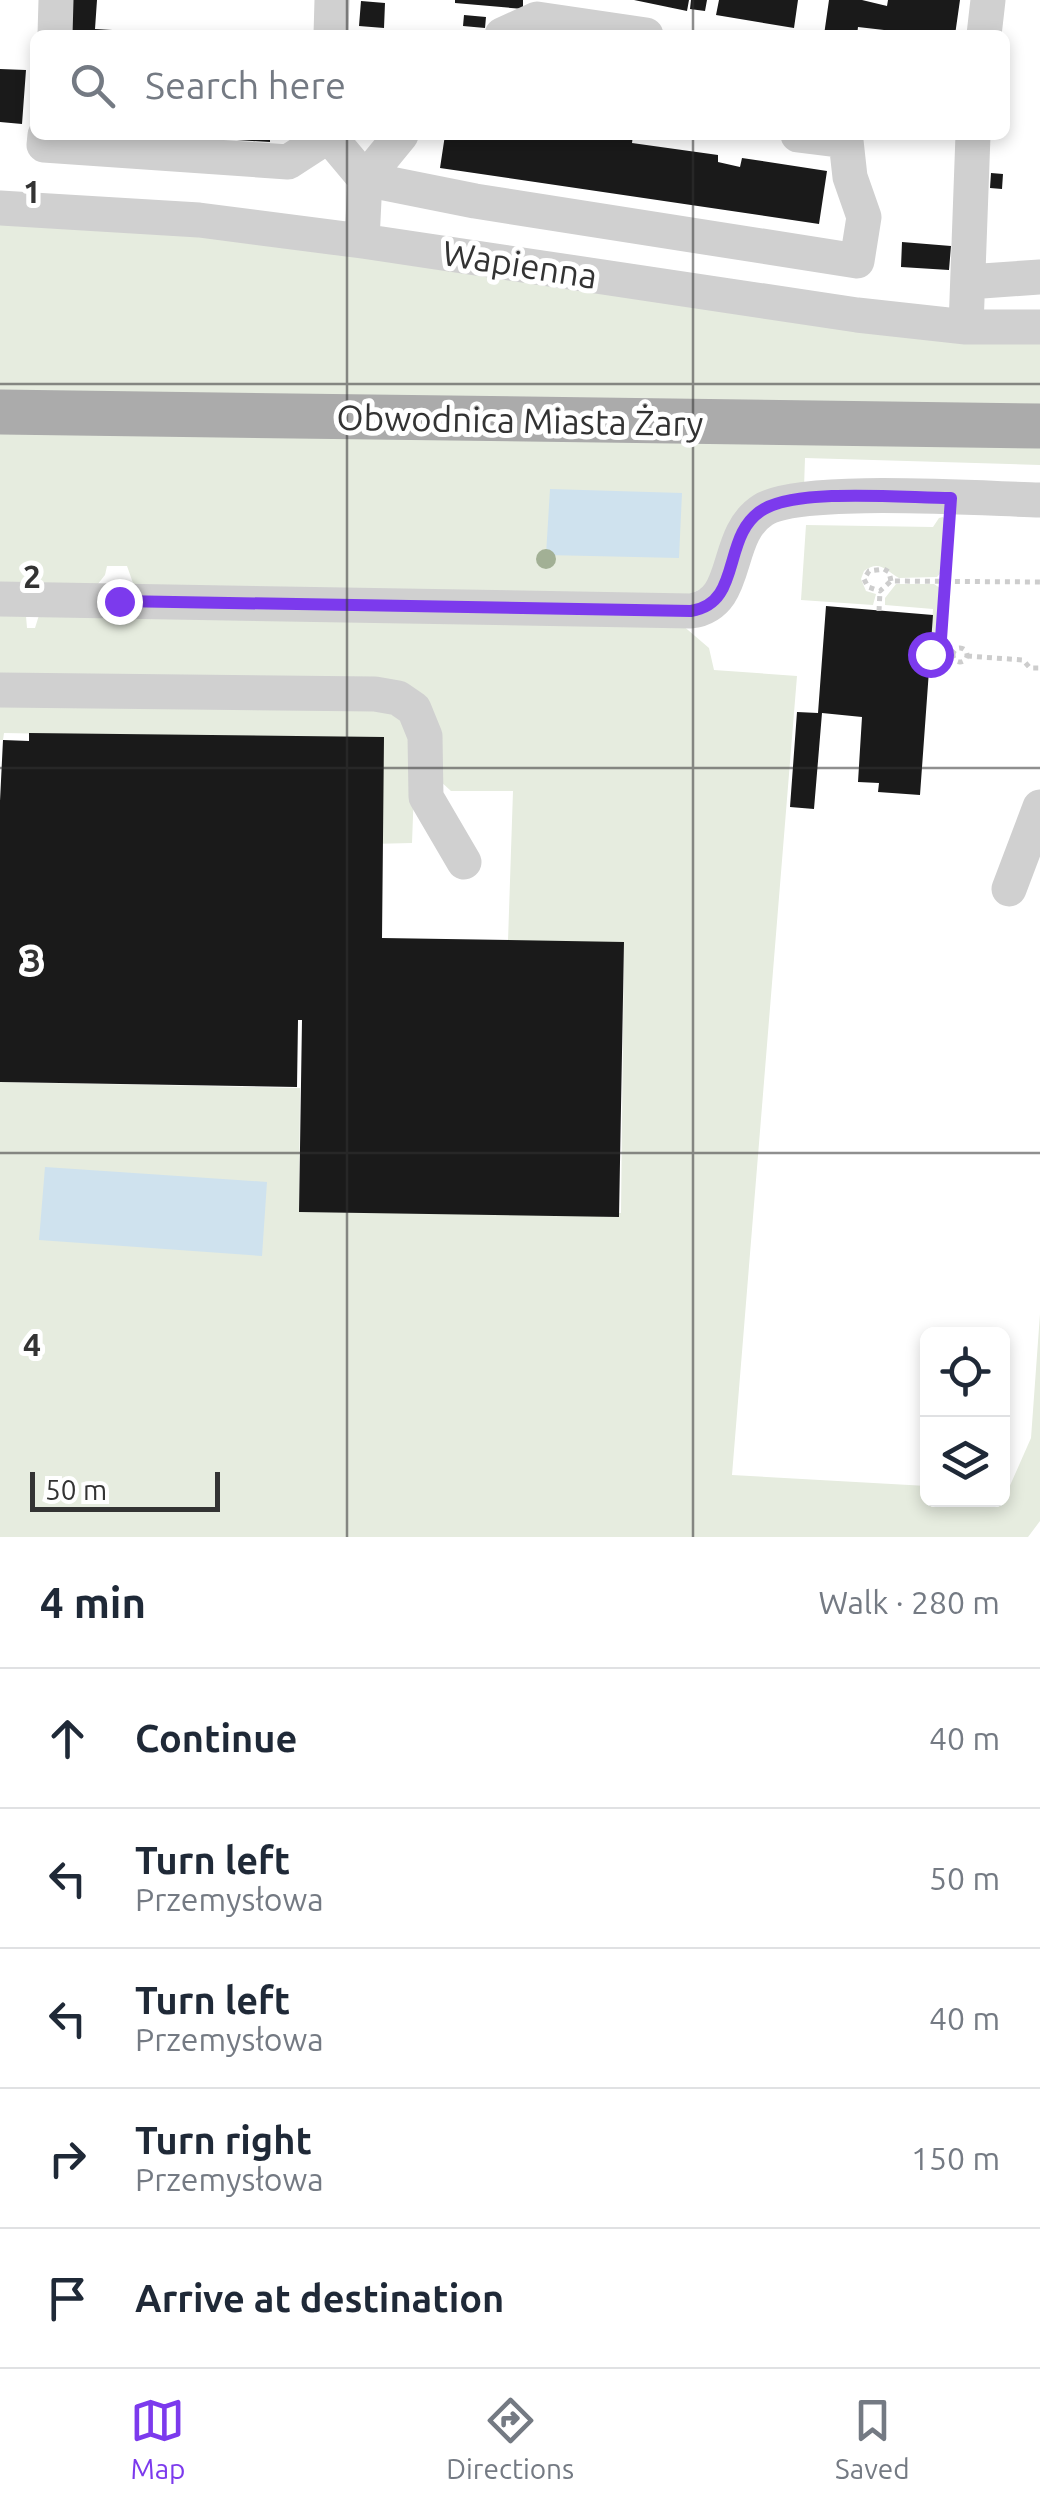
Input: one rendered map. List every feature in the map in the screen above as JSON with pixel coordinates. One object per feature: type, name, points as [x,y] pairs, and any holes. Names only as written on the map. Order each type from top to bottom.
[{"type":"main road","name":"Obwodnica Miasta Żary","points":[[0,412],[1040,426]]},
{"type":"street","points":[[54,30],[56,0]]},
{"type":"street","points":[[331,30],[332,0]]},
{"type":"street","points":[[985,30],[988,0]]},
{"type":"street","points":[[509,30],[538,10],[624,30]]},
{"type":"street","points":[[44,140],[44,145],[288,162],[321,140]]},
{"type":"street","points":[[332,140],[364,179],[475,201],[857,260]]},
{"type":"street","points":[[362,241],[364,179],[397,140]]},
{"type":"street","points":[[838,140],[846,141],[850,177],[864,217],[857,260],[858,315]]},
{"type":"street","points":[[966,327],[973,140]]},
{"type":"street","name":"Wapienna","points":[[0,208],[199,220],[858,315],[966,327],[1040,326]]},
{"type":"street","points":[[968,282],[1040,277]]},
{"type":"street","points":[[0,599],[691,611],[707,607],[720,596],[730,574],[738,538],[752,519],[768,507],[842,497],[1040,500]]},
{"type":"street","points":[[0,690],[375,694],[398,698],[414,710],[425,736],[426,797],[464,862]]},
{"type":"street","points":[[1009,889],[1040,807]]},
{"type":"path","points":[[940,653],[951,498]]},
{"type":"path","points":[[880,591],[868,588],[866,574],[884,569],[892,576],[891,582]]},
{"type":"path","points":[[879,610],[880,591],[891,582],[1040,582]]},
{"type":"path","points":[[930,654],[953,654],[961,648],[967,656],[1023,660],[1030,668],[1040,668]]},
{"type":"shaded area","points":[[0,221],[140,229],[1040,338],[1040,408],[0,396]]},
{"type":"shaded area","points":[[0,424],[1040,441],[1040,465],[805,458],[804,488],[712,583],[679,600],[144,589],[133,583],[127,566],[107,566],[97,585],[0,587]]},
{"type":"shaded area","points":[[943,517],[949,523],[945,568],[937,577],[899,578],[875,566],[864,571],[861,579],[866,591],[876,594],[873,605],[801,600],[806,525],[933,527]]},
{"type":"shaded area","points":[[896,584],[934,584],[943,590],[936,651],[930,651],[933,609],[885,605],[885,598]]},
{"type":"shaded area","points":[[0,611],[26,616],[27,628],[35,628],[40,612],[681,624],[709,648],[714,670],[797,676],[732,1475],[920,1486],[920,1507],[1010,1507],[1010,1485],[1031,1438],[1040,1314],[1040,1521],[1028,1537],[0,1537],[0,1082],[300,1088],[299,1212],[621,1213],[624,943],[508,941],[513,791],[451,791],[439,780],[430,708],[0,677]]},
{"type":"shaded area","points":[[0,700],[378,706],[410,725],[415,762],[412,843],[370,844],[370,740],[4,733],[0,740]]},
{"type":"water","points":[[550,489],[682,493],[679,558],[546,555]]},
{"type":"water","points":[[45,1167],[267,1182],[262,1256],[39,1240]]},
{"type":"building","points":[[70,0],[97,0],[95,29],[112,30],[68,30]]},
{"type":"building","points":[[523,0],[523,9],[455,3]]},
{"type":"building","points":[[634,0],[689,0],[687,11]]},
{"type":"building","points":[[691,0],[707,0],[705,11],[690,9]]},
{"type":"building","points":[[719,0],[798,0],[794,28],[716,15]]},
{"type":"building","points":[[829,0],[862,0],[887,6],[888,0],[960,0],[956,30],[825,30]]},
{"type":"building","points":[[361,1],[385,3],[384,28],[359,26]]},
{"type":"building","points":[[464,15],[486,17],[485,28],[463,26]]},
{"type":"building","points":[[0,69],[26,70],[22,124],[0,122]]},
{"type":"building","points":[[444,140],[632,140],[632,143],[718,155],[718,162],[740,167],[742,158],[827,171],[819,224],[440,168]]},
{"type":"building","points":[[991,173],[1003,174],[1002,189],[990,188]]},
{"type":"building","points":[[902,242],[951,246],[949,270],[901,267]]},
{"type":"building","points":[[826,606],[933,615],[920,795],[878,792],[879,783],[858,782],[862,717],[822,713],[814,809],[790,807],[797,712],[818,713]]},
{"type":"building","points":[[29,733],[384,737],[382,938],[624,942],[619,1217],[299,1212],[302,1020],[298,1020],[297,1087],[0,1082],[3,740],[29,741]]},
{"type":"route","points":[[119,601],[702,610],[720,596],[725,586],[738,538],[752,519],[768,507],[842,497],[951,498],[940,654],[930,654]]}]
